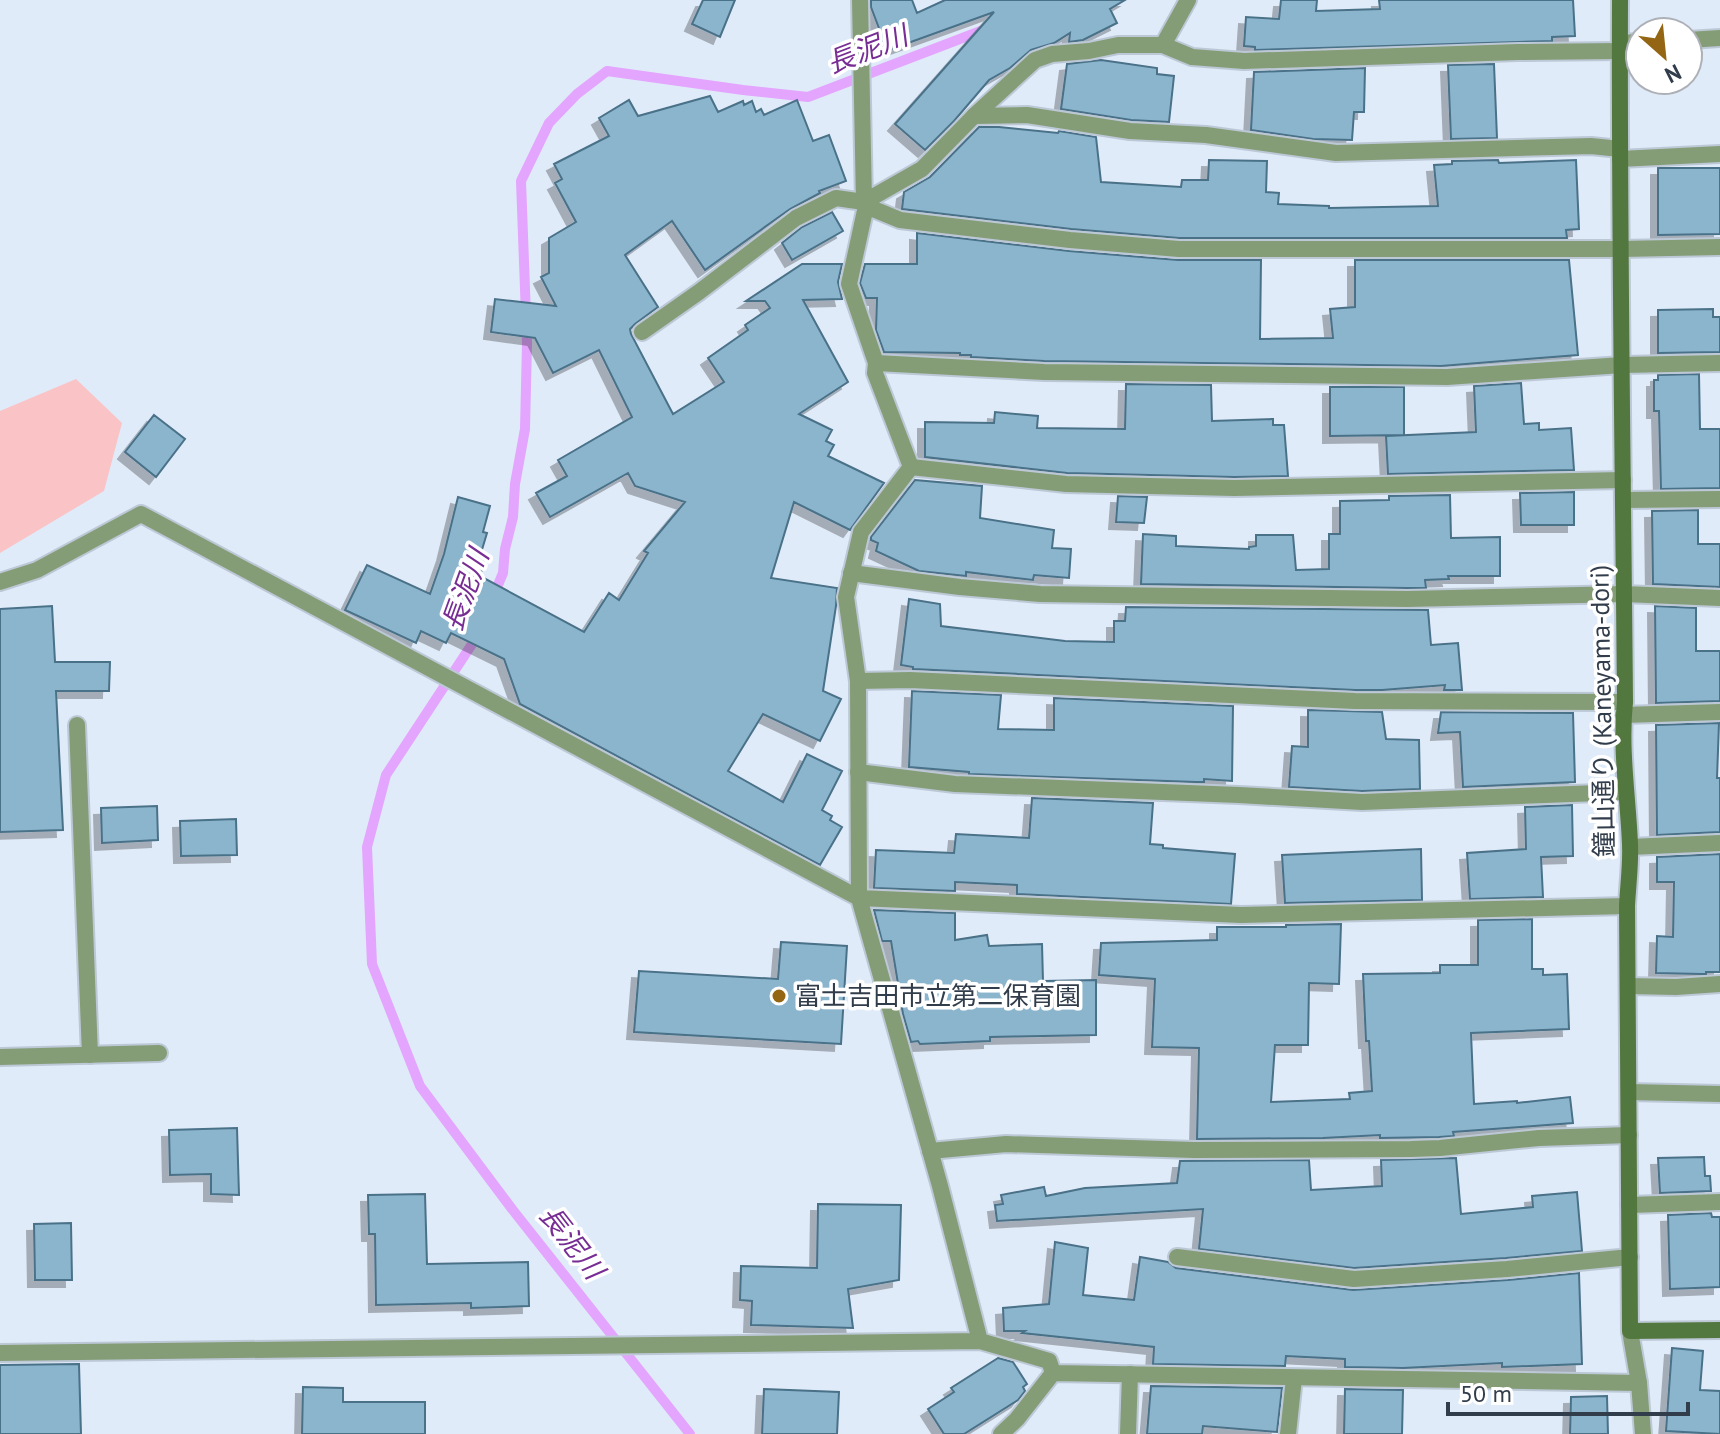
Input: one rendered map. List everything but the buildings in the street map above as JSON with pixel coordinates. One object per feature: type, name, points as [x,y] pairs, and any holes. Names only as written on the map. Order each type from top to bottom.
[{"type":"main road","name":"鐘山通り (Kaneyama-dori)","points":[[1620,0],[1624,708],[1630,847],[1627,906],[1630,1331]]},
{"type":"main road","points":[[1630,1331],[1720,1330]]},
{"type":"street","points":[[860,0],[865,204],[849,284],[876,363],[875,373],[911,467]]},
{"type":"street","points":[[1163,45],[1188,0]]},
{"type":"street","points":[[865,204],[922,169],[1035,60],[1052,54],[1118,45],[1163,45],[1192,57],[1244,61],[1624,46]]},
{"type":"street","points":[[974,116],[1027,115],[1130,131],[1206,135],[1336,153],[1591,146],[1620,154],[1720,154]]},
{"type":"street","points":[[642,332],[796,218],[836,198],[865,204],[900,220],[1179,249],[1720,247]]},
{"type":"street","points":[[876,363],[1044,372],[1447,377],[1622,365],[1720,363]]},
{"type":"street","points":[[911,467],[1066,484],[1234,488],[1623,480]]},
{"type":"street","points":[[911,467],[861,532],[846,597],[858,681],[859,898],[980,1341]]},
{"type":"street","points":[[1624,500],[1720,499]]},
{"type":"street","points":[[0,582],[37,570],[141,514],[859,898],[1241,915],[1627,906]]},
{"type":"street","points":[[851,573],[1040,594],[1407,599],[1624,594],[1720,598]]},
{"type":"street","points":[[858,681],[910,680],[1355,701],[1720,712]]},
{"type":"street","points":[[77,725],[90,1055]]},
{"type":"street","points":[[858,772],[955,784],[1362,802],[1626,792]]},
{"type":"street","points":[[1630,847],[1720,843]]},
{"type":"street","points":[[1628,986],[1720,984]]},
{"type":"street","points":[[0,1057],[159,1053]]},
{"type":"street","points":[[1629,1092],[1720,1094]]},
{"type":"street","points":[[930,1151],[1006,1144],[1194,1150],[1411,1149],[1539,1138],[1629,1135]]},
{"type":"street","points":[[1629,1205],[1720,1202]]},
{"type":"street","points":[[1177,1257],[1354,1279],[1630,1257]]},
{"type":"street","points":[[1630,1331],[1639,1383],[1643,1434]]},
{"type":"street","points":[[0,1353],[980,1341],[1049,1361],[1053,1373]]},
{"type":"street","points":[[1053,1373],[1639,1383]]},
{"type":"street","points":[[1001,1434],[1017,1419],[1053,1373]]},
{"type":"street","points":[[1128,1434],[1130,1374]]},
{"type":"street","points":[[1288,1434],[1294,1378]]},
{"type":"shaded area","points":[[76,379],[122,423],[104,491],[0,553],[0,411]]},
{"type":"waterway","name":"長泥川","points":[[493,597],[503,573],[525,429],[527,343],[521,181],[549,123],[577,94],[607,71],[808,97],[986,29]]},
{"type":"waterway","name":"長泥川","points":[[478,635],[386,775],[367,847],[372,964],[420,1086],[512,1209],[690,1434]]},
{"type":"place","name":"富士吉田市立第二保育園","points":[[779,996]]}]
